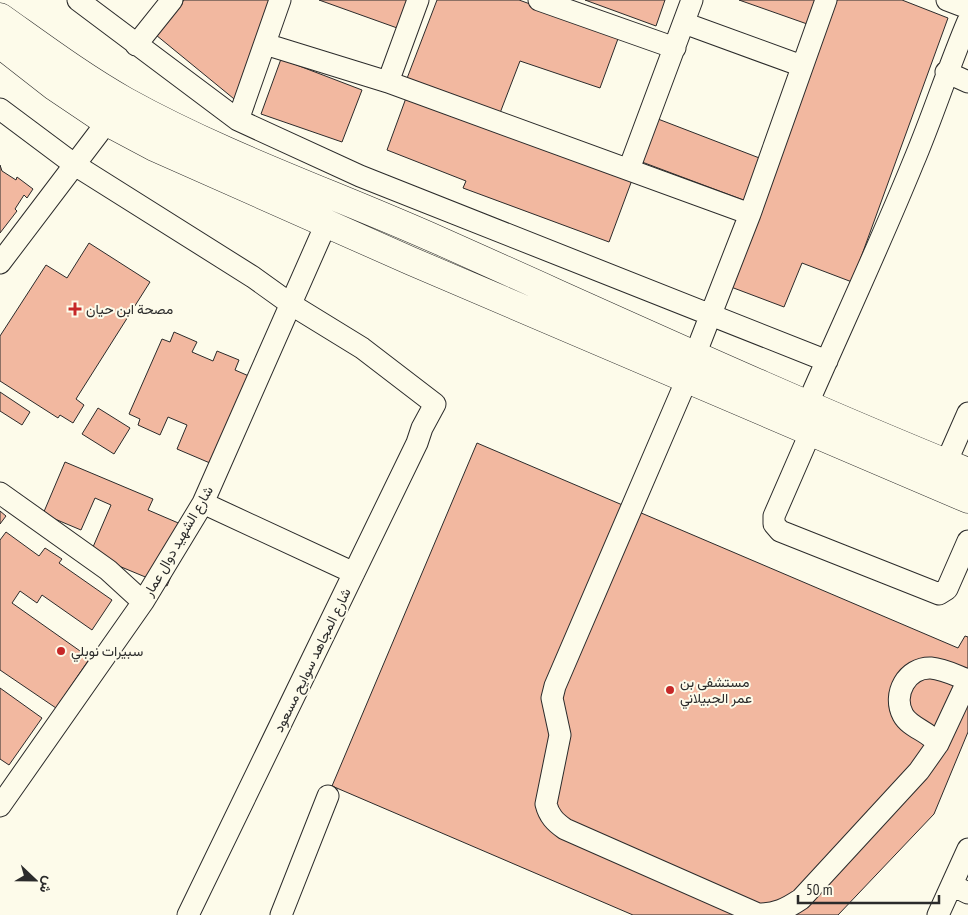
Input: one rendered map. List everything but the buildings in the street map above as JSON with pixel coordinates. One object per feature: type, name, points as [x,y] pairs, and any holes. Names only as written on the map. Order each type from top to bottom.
[{"type":"main road","points":[[0,17],[70,67],[168,124],[230,153],[385,217],[691,367],[811,431],[968,499]]},
{"type":"main road","points":[[0,44],[56,87],[107,122],[154,147],[326,224],[691,367],[808,403],[957,467]]},
{"type":"street","points":[[78,0],[238,120],[360,176],[713,314],[827,361]]},
{"type":"street","points":[[136,44],[172,0]]},
{"type":"street","points":[[238,120],[280,0]]},
{"type":"street","points":[[388,82],[418,0]]},
{"type":"street","points":[[538,0],[675,48]]},
{"type":"street","points":[[629,169],[692,0]]},
{"type":"street","points":[[826,0],[713,314],[554,686],[552,698],[560,734],[546,804],[549,814],[555,822],[565,829],[758,914],[772,914],[784,910],[801,899],[919,771],[938,744],[968,680],[930,668],[920,670],[910,676],[903,684],[900,706],[904,716],[911,724],[930,735],[938,744]]},
{"type":"street","points":[[948,0],[968,8]]},
{"type":"street","points":[[808,403],[914,160],[946,72],[968,21]]},
{"type":"street","points":[[684,23],[802,66]]},
{"type":"street","points":[[265,44],[388,82],[750,214]]},
{"type":"street","points":[[946,72],[968,82]]},
{"type":"street","points":[[0,110],[75,165],[253,277],[292,305]]},
{"type":"street","points":[[0,263],[107,122]]},
{"type":"street","name":"شارع الشهيد دوال عمار","points":[[0,806],[143,602],[203,503],[292,305],[326,224]]},
{"type":"street","name":"شارع المجاهد سوايح مسعود","points":[[188,915],[435,404],[362,348],[292,305]]},
{"type":"street","points":[[957,467],[968,413]]},
{"type":"street","points":[[811,431],[774,516],[774,524],[780,531],[939,594],[947,589],[968,541]]},
{"type":"street","points":[[0,493],[108,570],[143,602]]},
{"type":"street","points":[[203,503],[354,573]]},
{"type":"street","points":[[280,915],[328,796]]},
{"type":"street","points":[[938,915],[960,889],[968,850]]},
{"type":"place","name":"مصحة ابن حيان","points":[[75,309]]},
{"type":"place","name":"سبيرات نوبلي","points":[[61,651]]},
{"type":"place","name":"مستشفى بن عمر الجبيلاني","points":[[670,690]]}]
